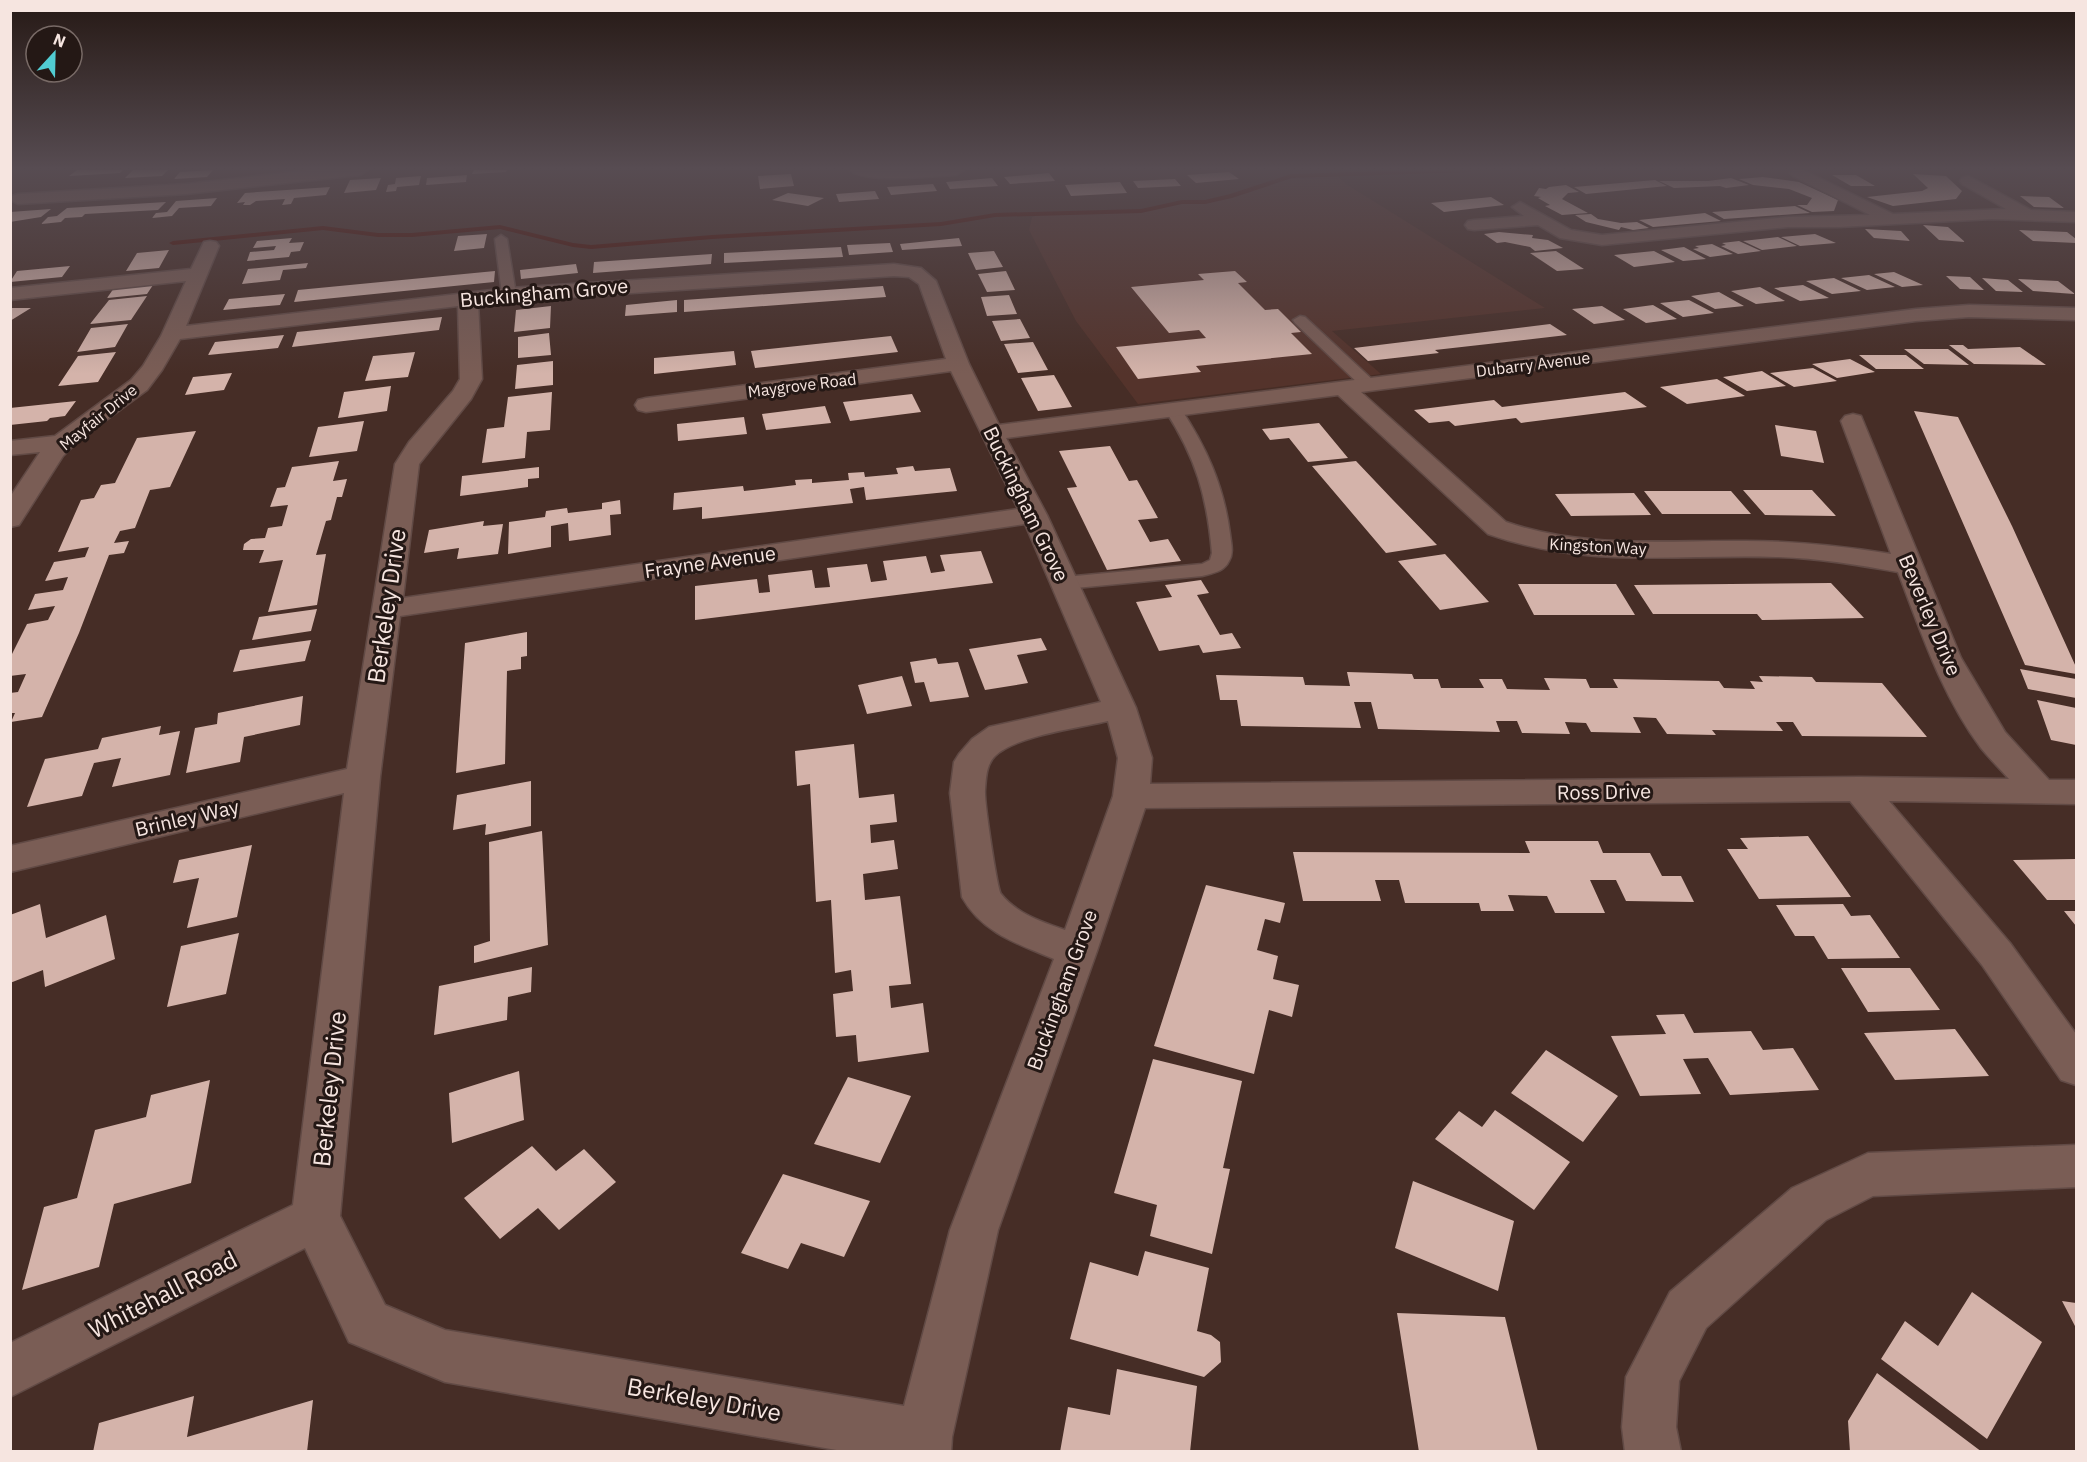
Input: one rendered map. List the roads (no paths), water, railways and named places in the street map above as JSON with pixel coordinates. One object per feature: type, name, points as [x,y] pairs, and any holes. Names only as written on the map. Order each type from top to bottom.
[{"type":"street","points":[[1591,238],[1619,238]]},
{"type":"street","name":"Mayfair Drive","points":[[10,519],[45,462],[63,442],[114,407],[139,384],[172,334],[210,246]]},
{"type":"street","name":"Buckingham Grove","points":[[172,334],[509,294],[870,271],[914,272],[927,281],[958,364],[1034,514],[1120,708],[1135,758],[1131,796],[1077,951],[974,1230],[923,1444]]},
{"type":"street","points":[[10,294],[197,274]]},
{"type":"street","name":"Berkeley Drive","points":[[468,299],[471,379],[463,394],[418,447],[407,464],[363,777],[316,1218],[367,1324],[445,1356],[923,1444]]},
{"type":"street","name":"Dubarry Avenue","points":[[991,433],[1916,315],[1969,311],[2076,314]]},
{"type":"street","name":"Maygrove Road","points":[[646,405],[958,364]]},
{"type":"street","name":"Kingston Way","points":[[1356,387],[1497,528],[1515,536],[1550,545],[1595,549],[1778,549],[1909,565]]},
{"type":"street","name":"Beverley Drive","points":[[1853,421],[1947,658],[1974,711],[1993,740],[2038,791]]},
{"type":"street","points":[[10,448],[63,442]]},
{"type":"street","name":"Frayne Avenue","points":[[386,609],[1034,514]]},
{"type":"street","points":[[1077,951],[1020,928],[998,915],[981,897],[967,793],[971,762],[984,747],[1001,735],[1120,708]]},
{"type":"street","name":"Brinley Way","points":[[10,859],[363,777]]},
{"type":"street","points":[[1859,789],[1996,954],[2076,1067]]},
{"type":"street","name":"Ross Drive","points":[[1131,796],[1859,789],[2076,792]]},
{"type":"street","points":[[1653,1452],[1650,1427],[1653,1377],[1688,1310],[1809,1204],[1868,1176],[2076,1166]]},
{"type":"street","name":"Whitehall Road","points":[[10,1371],[316,1218]]},
{"type":"lane","points":[[501,239],[509,294]]},
{"type":"lane","points":[[1300,320],[1356,387]]},
{"type":"lane","points":[[1065,583],[1202,570],[1214,567],[1220,562],[1222,553],[1215,492],[1191,435],[1173,410]]},
{"type":"waterway","points":[[173,243],[221,238]]},
{"type":"waterway","points":[[546,238],[591,247],[697,238]]}]
